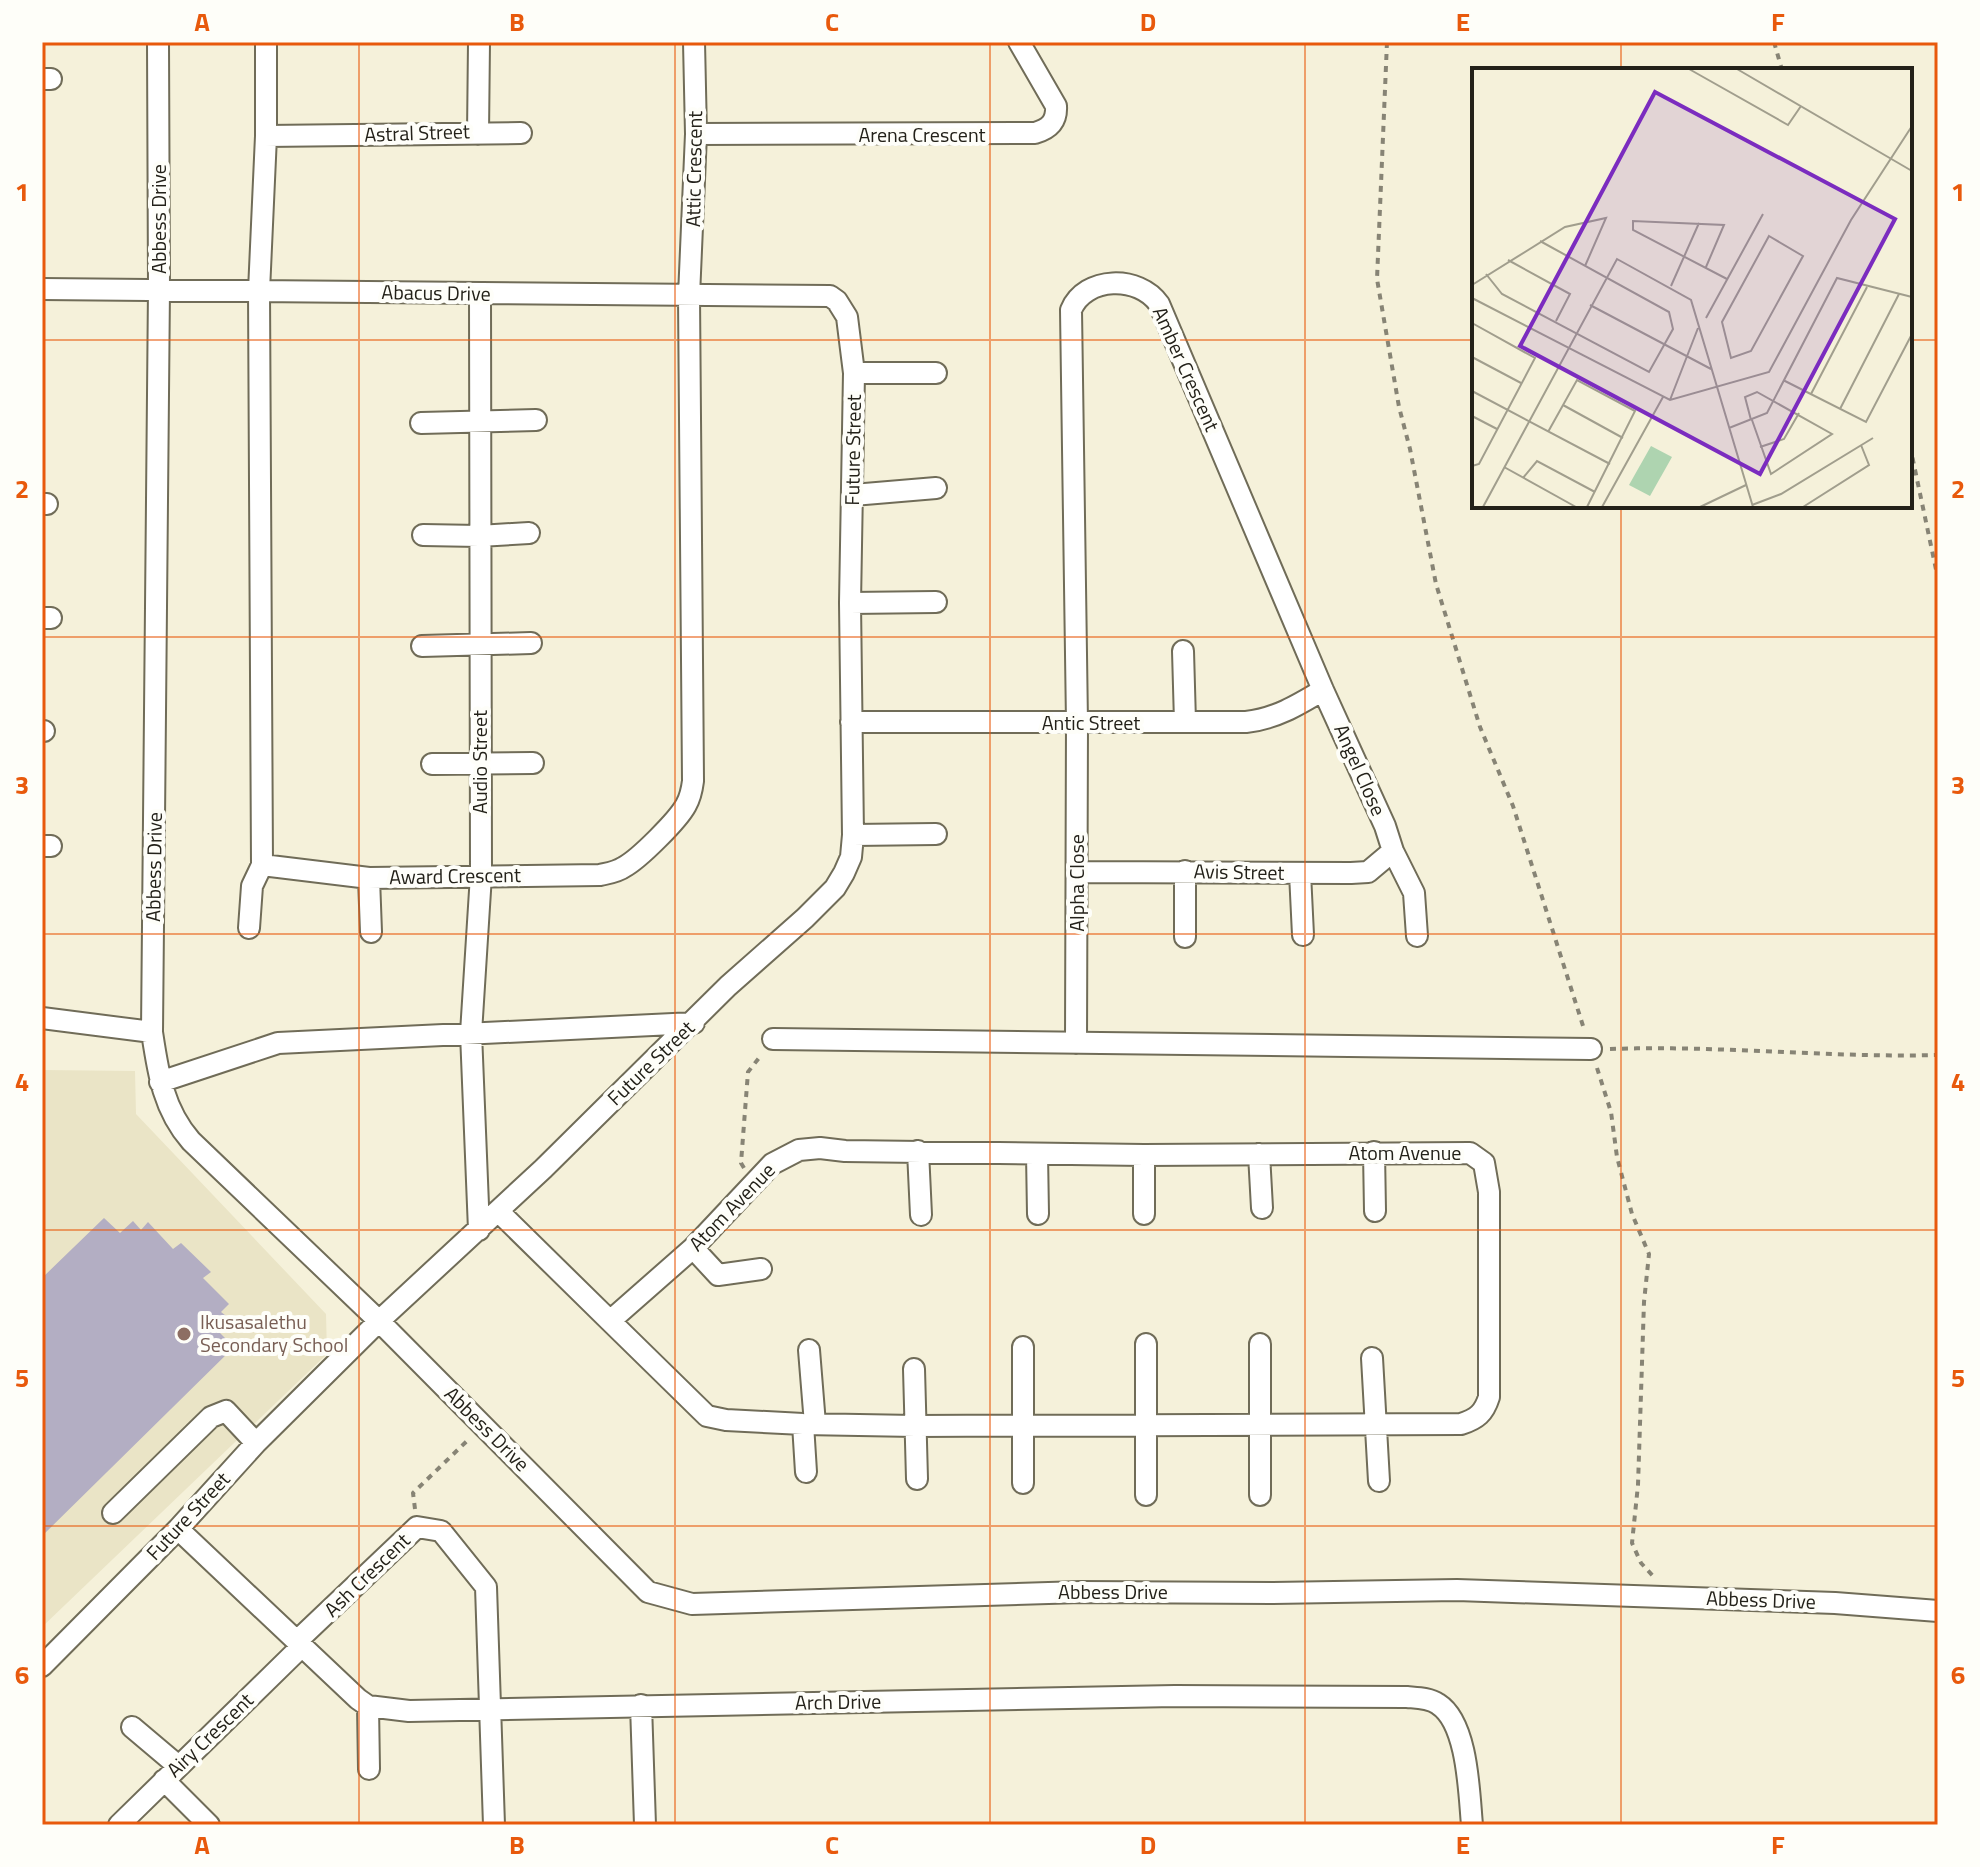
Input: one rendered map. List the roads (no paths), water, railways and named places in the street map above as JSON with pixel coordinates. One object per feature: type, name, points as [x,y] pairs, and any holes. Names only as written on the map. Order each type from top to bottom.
[{"type":"street","name":"Abbess Drive","points":[[158,42],[159,288],[152,1032],[160,1082],[173,1117],[191,1141],[379,1321],[648,1592],[692,1604],[1081,1592],[1457,1590],[1835,1603],[1938,1611]]},
{"type":"street","points":[[249,928],[252,886],[262,865],[259,291],[266,136],[266,42]]},
{"type":"street","name":"Astral Street","points":[[266,136],[478,134],[479,42]]},
{"type":"street","name":"Attic Crescent","points":[[689,296],[696,134],[694,42]]},
{"type":"street","name":"Arena Crescent","points":[[696,134],[1035,133],[1046,130],[1053,123],[1056,106],[1019,42]]},
{"type":"street","points":[[478,134],[521,133]]},
{"type":"street","name":"Amber Crescent","points":[[1077,723],[1071,310],[1086,289],[1113,283],[1137,287],[1154,297],[1159,304],[1323,690]]},
{"type":"street","name":"Abacus Drive","points":[[42,289],[830,296]]},
{"type":"street","name":"Audio Street","points":[[479,1230],[471,1033],[481,875],[480,294]]},
{"type":"street","name":"Award Crescent","points":[[262,865],[369,878],[613,872],[640,856],[685,808],[693,781],[694,711],[689,296]]},
{"type":"street","name":"Future Street","points":[[42,1666],[178,1529],[256,1443],[379,1321],[479,1230],[694,1023],[728,986],[835,888],[851,857],[853,835],[850,603],[854,373],[847,317],[830,296]]},
{"type":"street","points":[[854,373],[936,373]]},
{"type":"street","points":[[421,423],[536,420]]},
{"type":"street","points":[[853,495],[936,488]]},
{"type":"street","points":[[423,535],[529,533]]},
{"type":"street","points":[[850,603],[936,602]]},
{"type":"street","points":[[422,646],[531,643]]},
{"type":"street","points":[[1183,651],[1185,722]]},
{"type":"street","name":"Antic Street","points":[[851,722],[1264,720],[1323,690]]},
{"type":"street","name":"Angel Close","points":[[1323,690],[1414,893],[1417,936]]},
{"type":"street","name":"Alpha Close","points":[[1076,1043],[1077,723]]},
{"type":"street","points":[[432,764],[533,763]]},
{"type":"street","points":[[853,835],[936,834]]},
{"type":"street","name":"Avis Street","points":[[1078,872],[1368,872],[1393,851]]},
{"type":"street","points":[[1185,871],[1185,937]]},
{"type":"street","points":[[1300,873],[1303,935]]},
{"type":"street","points":[[369,878],[371,932]]},
{"type":"street","points":[[42,1018],[152,1032]]},
{"type":"street","points":[[160,1082],[278,1043],[694,1023]]},
{"type":"street","points":[[773,1039],[1591,1049]]},
{"type":"street","name":"Atom Avenue","points":[[820,1148],[918,1151],[1144,1155],[1470,1153],[1484,1163],[1489,1192],[1489,1397],[1483,1412],[1461,1424],[915,1426],[726,1420],[707,1416],[610,1321],[693,1248],[772,1164],[799,1150],[820,1148]]},
{"type":"street","points":[[918,1151],[921,1215]]},
{"type":"street","points":[[1374,1152],[1375,1211]]},
{"type":"street","points":[[1037,1154],[1038,1214]]},
{"type":"street","points":[[1259,1154],[1262,1208]]},
{"type":"street","points":[[1144,1155],[1144,1214]]},
{"type":"street","points":[[498,1211],[610,1321]]},
{"type":"street","points":[[693,1248],[718,1275],[761,1269]]},
{"type":"street","points":[[1146,1344],[1146,1495]]},
{"type":"street","points":[[1260,1344],[1260,1495]]},
{"type":"street","points":[[1023,1347],[1023,1483]]},
{"type":"street","points":[[806,1472],[809,1350]]},
{"type":"street","points":[[1372,1358],[1379,1481]]},
{"type":"street","points":[[914,1369],[917,1479]]},
{"type":"street","points":[[113,1513],[211,1417],[226,1411],[256,1443]]},
{"type":"street","name":"Ash Crescent","points":[[300,1644],[417,1527],[441,1531],[486,1587],[491,1709]]},
{"type":"street","points":[[178,1529],[335,1681],[368,1706],[369,1769]]},
{"type":"street","name":"Airy Crescent","points":[[119,1825],[300,1644]]},
{"type":"street","name":"Arch Drive","points":[[368,1706],[393,1710],[491,1709],[1175,1696],[1428,1699],[1448,1713],[1459,1738],[1466,1764],[1472,1825]]},
{"type":"street","points":[[641,1705],[645,1825]]},
{"type":"street","points":[[491,1709],[494,1825]]},
{"type":"street","points":[[132,1727],[209,1825]]},
{"type":"place","name":"Ikusasalethu Secondary School","points":[[184,1334]]}]
